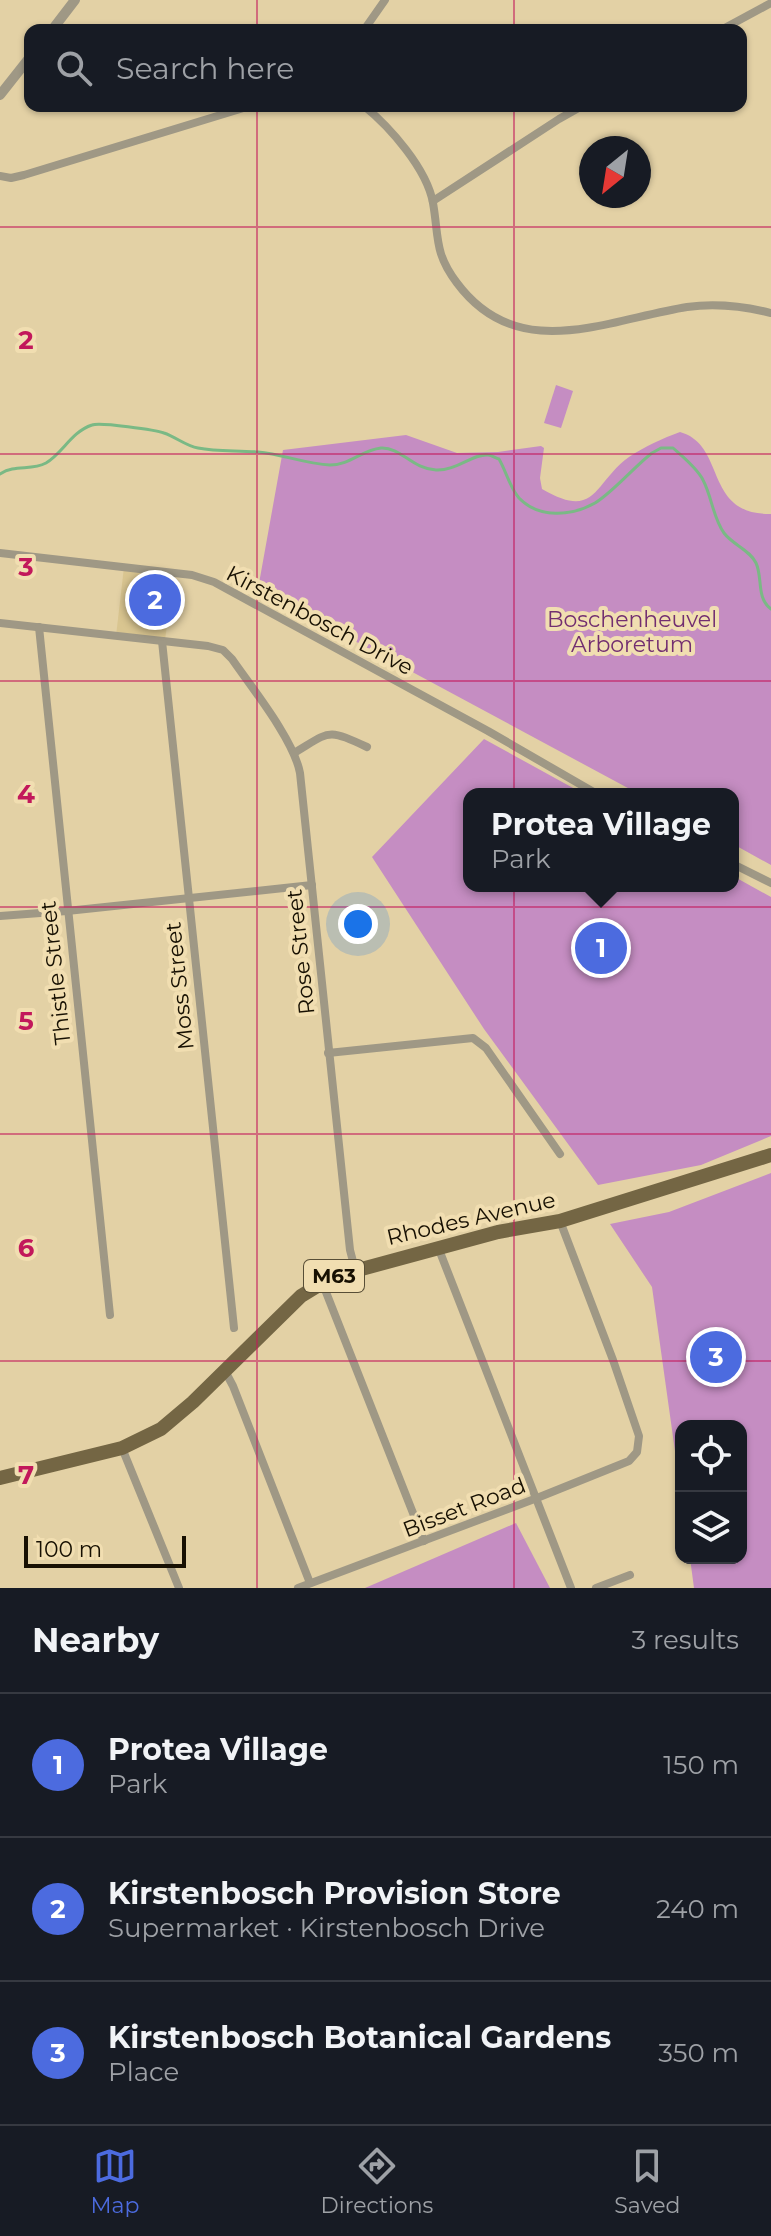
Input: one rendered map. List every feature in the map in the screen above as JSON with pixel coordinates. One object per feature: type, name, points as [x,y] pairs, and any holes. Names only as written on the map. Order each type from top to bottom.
[{"type":"main road","name":"Rhodes Avenue","points":[[0,1478],[122,1448],[154,1433],[174,1420],[292,1304],[322,1282],[355,1269],[438,1247],[560,1221],[771,1155]]},
{"type":"street","points":[[57,24],[75,0]]},
{"type":"street","points":[[368,24],[385,0]]},
{"type":"street","points":[[732,24],[771,3]]},
{"type":"street","points":[[0,95],[24,65]]},
{"type":"street","points":[[0,176],[11,178],[24,175],[230,112]]},
{"type":"street","points":[[370,112],[391,131],[419,169],[433,201],[437,240],[444,265],[460,287],[500,322],[520,329],[556,331],[622,323],[689,307],[720,304],[771,313]]},
{"type":"street","points":[[433,201],[571,112]]},
{"type":"street","name":"Kirstenbosch Drive","points":[[0,553],[192,575],[214,582],[587,788]]},
{"type":"street","points":[[0,623],[162,641]]},
{"type":"street","name":"Thistle Street","points":[[39,627],[110,1315]]},
{"type":"street","name":"Rose Street","points":[[162,641],[208,646],[226,653],[294,753],[300,773],[328,1053],[350,1250],[355,1269]]},
{"type":"street","name":"Moss Street","points":[[162,641],[234,1328]]},
{"type":"street","points":[[294,753],[329,733],[339,734],[367,747]]},
{"type":"street","points":[[739,867],[771,883]]},
{"type":"street","points":[[0,916],[312,885]]},
{"type":"street","points":[[328,1053],[473,1038],[486,1048],[560,1154]]},
{"type":"street","name":"Bisset Road","points":[[298,1588],[537,1498],[629,1461],[637,1452],[639,1436],[560,1221]]},
{"type":"street","points":[[438,1247],[571,1588]]},
{"type":"street","points":[[322,1282],[424,1541]]},
{"type":"street","points":[[225,1371],[310,1583]]},
{"type":"street","points":[[122,1448],[179,1588]]},
{"type":"street","points":[[596,1588],[630,1575]]},
{"type":"shaded area","points":[[124,567],[173,573],[165,641],[116,636]]},
{"type":"green space","points":[[556,385],[573,391],[561,428],[544,423]]},
{"type":"green space","name":"Boschenheuvel Arboretum","points":[[680,432],[695,439],[704,450],[725,492],[735,503],[749,511],[771,514],[771,865],[739,847],[739,788],[628,788],[258,589],[283,450],[406,435],[457,453],[498,452],[541,446],[544,448],[540,478],[542,489],[574,501],[593,495],[617,467],[654,443]]},
{"type":"green space","points":[[484,739],[573,788],[463,788],[463,892],[739,892],[739,879],[771,897],[771,1136],[701,1165],[598,1185],[484,1029],[372,857]]},
{"type":"green space","points":[[771,1173],[771,1588],[694,1588],[691,1564],[747,1564],[747,1420],[675,1420],[675,1451],[652,1287],[610,1224],[669,1212]]},
{"type":"green space","points":[[516,1523],[550,1588],[365,1588]]},
{"type":"waterway","points":[[0,474],[46,463],[85,428],[106,425],[159,432],[198,448],[267,453],[330,465],[344,463],[381,448],[395,451],[420,466],[436,470],[489,455],[499,459],[513,489],[527,505],[546,512],[566,513],[595,503],[652,453],[661,448],[673,448],[700,476],[724,533],[753,558],[763,599],[771,609]]},
{"type":"place","name":"Kirstenbosch Provision Store","points":[[155,600]]},
{"type":"place","name":"Protea Village","points":[[601,948]]},
{"type":"place","name":"Kirstenbosch Botanical Gardens","points":[[716,1357]]}]
